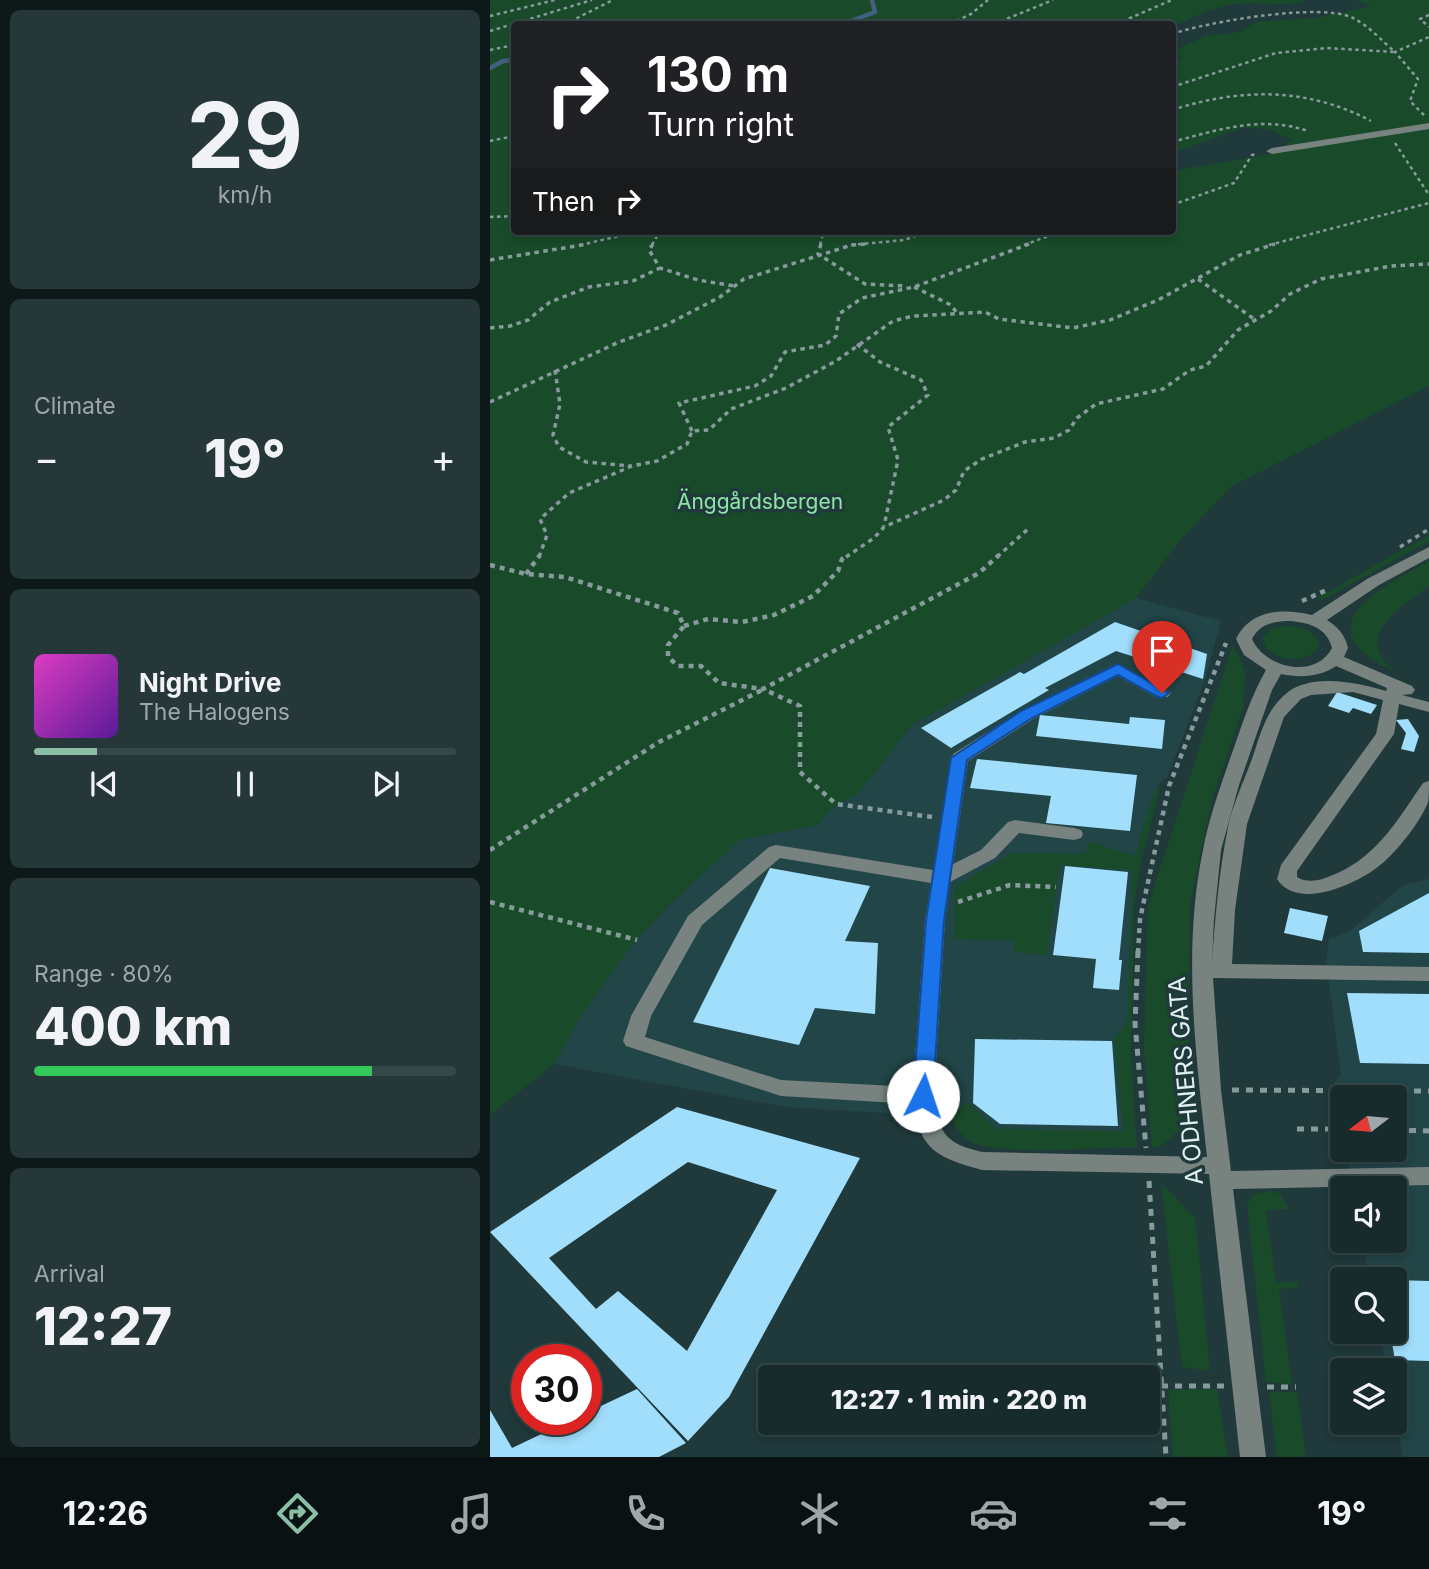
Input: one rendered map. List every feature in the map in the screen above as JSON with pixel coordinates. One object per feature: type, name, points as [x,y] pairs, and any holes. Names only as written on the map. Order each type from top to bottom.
[{"type":"street","points":[[1272,151],[1429,126]]},
{"type":"street","points":[[1314,621],[1373,582],[1429,552]]},
{"type":"street","points":[[1279,616],[1314,621],[1331,630],[1339,641],[1339,654],[1335,659],[1310,670],[1276,668],[1249,653],[1244,639],[1246,632],[1259,621],[1279,616]]},
{"type":"street","points":[[1335,659],[1429,708]]},
{"type":"street","name":"A ODHNERS GATA","points":[[1253,1457],[1210,1090],[1212,971],[1204,919],[1212,850],[1230,785],[1263,690],[1276,668]]},
{"type":"street","points":[[1162,693],[1118,669],[1027,715],[959,758],[935,920],[923,1096],[927,1125],[937,1142],[955,1154],[982,1161],[1148,1165],[1220,1173],[1429,1176]]},
{"type":"street","points":[[1429,699],[1353,687],[1324,687],[1295,695],[1276,715],[1238,824],[1212,971],[1429,974]]},
{"type":"street","points":[[1395,692],[1385,734],[1288,870],[1287,879],[1293,886],[1309,890],[1364,868],[1380,856],[1429,787]]},
{"type":"street","points":[[923,1096],[780,1088],[633,1041],[640,1016],[695,921],[776,851],[942,878],[988,854],[1015,827],[1074,834]]},
{"type":"path","points":[[490,14],[543,5],[555,0]]},
{"type":"path","points":[[523,21],[593,0]]},
{"type":"path","points":[[574,21],[613,0]]},
{"type":"path","points":[[956,21],[971,14],[988,0]]},
{"type":"path","points":[[1001,21],[1053,0]]},
{"type":"path","points":[[1123,21],[1172,0]]},
{"type":"path","points":[[1176,33],[1252,17],[1336,12],[1354,18],[1395,52],[1418,79],[1410,101],[1429,120]]},
{"type":"path","points":[[1429,15],[1420,19],[1429,27]]},
{"type":"path","points":[[490,31],[511,25]]},
{"type":"path","points":[[1176,86],[1242,61],[1292,51],[1356,49],[1395,52],[1429,37]]},
{"type":"path","points":[[490,50],[511,46]]},
{"type":"path","points":[[1176,108],[1233,95],[1297,97],[1353,110],[1390,134],[1429,195]]},
{"type":"path","points":[[1176,141],[1240,125],[1291,123],[1326,143]]},
{"type":"path","points":[[490,141],[511,137]]},
{"type":"path","points":[[1176,204],[1234,183],[1252,156],[1272,151]]},
{"type":"path","points":[[692,431],[709,430],[731,410],[786,388],[836,361],[893,321],[913,316],[985,312],[999,319],[1073,328],[1110,320],[1198,279],[1240,255],[1277,242],[1429,203]]},
{"type":"path","points":[[490,217],[511,216]]},
{"type":"path","points":[[490,260],[582,245],[624,235],[657,236],[649,250],[660,268],[698,280],[735,286]]},
{"type":"path","points":[[818,254],[823,235]]},
{"type":"path","points":[[490,402],[619,342],[666,325],[720,297],[744,279],[852,245],[904,240],[918,235]]},
{"type":"path","points":[[526,574],[538,561],[548,535],[540,519],[569,493],[632,467],[657,461],[687,444],[692,431],[679,403],[755,386],[771,376],[785,352],[824,345],[836,336],[839,314],[862,298],[914,287],[1051,235]]},
{"type":"path","points":[[818,254],[864,285],[914,287],[951,305],[957,314]]},
{"type":"path","points":[[950,820],[836,804],[800,772],[800,706],[763,689],[719,683],[701,666],[678,666],[668,657],[668,645],[684,626],[708,620],[742,622],[774,615],[813,596],[838,571],[842,559],[874,538],[884,527],[944,500],[956,490],[964,471],[982,459],[1025,442],[1054,438],[1069,430],[1077,418],[1096,404],[1163,389],[1190,370],[1206,366],[1238,330],[1271,312],[1290,294],[1321,279],[1391,266],[1429,264]]},
{"type":"path","points":[[490,328],[510,326],[528,320],[550,302],[589,287],[633,281],[660,268]]},
{"type":"path","points":[[1198,279],[1254,319]]},
{"type":"path","points":[[857,344],[880,362],[921,380],[928,395],[888,427],[898,460],[884,527]]},
{"type":"path","points":[[555,370],[560,404],[553,435],[559,447],[586,462],[632,467]]},
{"type":"path","points":[[490,850],[659,742],[979,573],[1028,529]]},
{"type":"path","points":[[490,565],[526,574],[565,578],[678,613],[684,626]]},
{"type":"path","points":[[935,920],[953,904],[990,890],[1021,885],[1056,887]]},
{"type":"path","points":[[490,902],[637,940]]},
{"type":"path","points":[[1210,1090],[1429,1091]]},
{"type":"path","points":[[1297,1129],[1330,1129]]},
{"type":"path","points":[[1407,1130],[1429,1131]]},
{"type":"path","points":[[1148,1165],[1166,1457]]},
{"type":"shaded area","points":[[1136,598],[1221,621],[1205,680],[1167,777],[1156,787],[1133,878],[1130,1051],[1137,1148],[999,1144],[947,1111],[902,1114],[786,1107],[554,1064],[580,1017],[632,945],[670,904],[740,840],[817,825],[835,805],[857,795],[912,725]]},
{"type":"shaded area","points":[[1429,879],[1429,1457],[1403,1457],[1399,1435],[1407,1435],[1407,1358],[1384,1358],[1382,1344],[1407,1344],[1407,1267],[1367,1267],[1364,1253],[1407,1253],[1407,1176],[1351,1176],[1348,1162],[1407,1162],[1407,1085],[1334,1085],[1341,1074],[1326,961],[1329,939],[1350,931],[1403,885]]},
{"type":"green space","name":"Änggårdsbergen","points":[[490,0],[1306,0],[1291,4],[1227,5],[1176,25],[1176,21],[511,21],[511,235],[1176,235],[1176,170],[1276,153],[1292,140],[1270,130],[1245,127],[1176,152],[1176,62],[1181,60],[1177,49],[1206,36],[1240,32],[1256,22],[1316,18],[1371,6],[1354,0],[1429,0],[1429,386],[1232,486],[1181,539],[1136,598],[912,725],[857,795],[835,805],[817,825],[740,840],[670,904],[632,945],[580,1017],[554,1064],[490,1115]]},
{"type":"green space","points":[[1429,535],[1429,541],[1322,600],[1317,598]]},
{"type":"green space","points":[[1429,561],[1429,586],[1394,613],[1379,634],[1378,646],[1383,659],[1395,672],[1368,656],[1354,640],[1351,625],[1357,611],[1370,597]]},
{"type":"green space","points":[[1292,626],[1313,634],[1318,641],[1319,646],[1307,657],[1280,657],[1266,647],[1263,640],[1268,632],[1279,627]]},
{"type":"green space","points":[[1233,644],[1245,672],[1243,707],[1212,799],[1190,905],[1188,1058],[1182,1128],[1160,1147],[1152,1147],[1144,1050],[1148,906]]},
{"type":"green space","points":[[1156,787],[1160,788],[1141,861],[1134,904],[1131,1051],[1136,1147],[1030,1150],[989,1147],[969,1141],[958,1130],[947,1111],[969,1103],[994,1127],[1001,1129],[1123,1131],[1114,1038],[1127,1022],[1132,870],[1060,865],[1047,955],[1015,952],[1014,940],[954,939],[955,887],[1012,853],[1086,854],[1088,841],[1136,856]]},
{"type":"green space","points":[[1161,1183],[1195,1218],[1210,1371],[1182,1367]]},
{"type":"green space","points":[[1271,1191],[1280,1194],[1289,1209],[1266,1210],[1276,1282],[1297,1282],[1299,1285],[1297,1288],[1279,1289],[1292,1384],[1266,1382],[1247,1205],[1254,1194]]},
{"type":"green space","points":[[1217,1389],[1228,1457],[1173,1457],[1168,1390]]},
{"type":"green space","points":[[1269,1392],[1297,1392],[1306,1457],[1277,1457]]},
{"type":"building","points":[[1115,622],[1207,654],[1203,679],[1116,651],[1045,688],[1049,690],[951,748],[921,728],[1020,672],[1024,674]]},
{"type":"building","points":[[1337,692],[1377,705],[1371,714],[1353,708],[1349,713],[1328,706]]},
{"type":"building","points":[[1040,715],[1129,724],[1130,717],[1165,720],[1162,749],[1036,736]]},
{"type":"building","points":[[1408,719],[1419,736],[1414,752],[1401,749],[1406,733],[1396,720]]},
{"type":"building","points":[[977,759],[1137,775],[1130,831],[1046,823],[1051,796],[970,788]]},
{"type":"building","points":[[1065,866],[1128,872],[1119,960],[1122,960],[1119,990],[1093,988],[1096,959],[1053,955]]},
{"type":"building","points":[[770,868],[870,886],[845,941],[878,943],[875,1014],[815,1008],[799,1045],[693,1022]]},
{"type":"building","points":[[1429,893],[1429,953],[1363,952],[1359,931]]},
{"type":"building","points":[[1290,908],[1328,916],[1322,941],[1284,933]]},
{"type":"building","points":[[1347,993],[1429,994],[1429,1064],[1360,1063]]},
{"type":"building","points":[[975,1039],[1112,1041],[1118,1126],[1000,1124],[973,1103]]},
{"type":"building","points":[[677,1107],[860,1158],[729,1397],[688,1441],[602,1350],[602,1344],[596,1344],[490,1232]],"holes":[[[688,1162],[777,1190],[687,1351],[618,1291],[596,1309],[549,1258]]]},
{"type":"building","points":[[1407,1280],[1429,1281],[1429,1361],[1395,1358],[1392,1344],[1407,1344]]},
{"type":"building","points":[[637,1389],[686,1443],[659,1457],[490,1457],[490,1410],[512,1448],[539,1435],[602,1435],[602,1405]]},
{"type":"waterway","points":[[851,21],[875,12],[872,0]]},
{"type":"waterway","points":[[490,68],[511,60]]},
{"type":"route","points":[[923,1096],[935,920],[959,758],[1027,715],[1118,669],[1162,693]]}]
